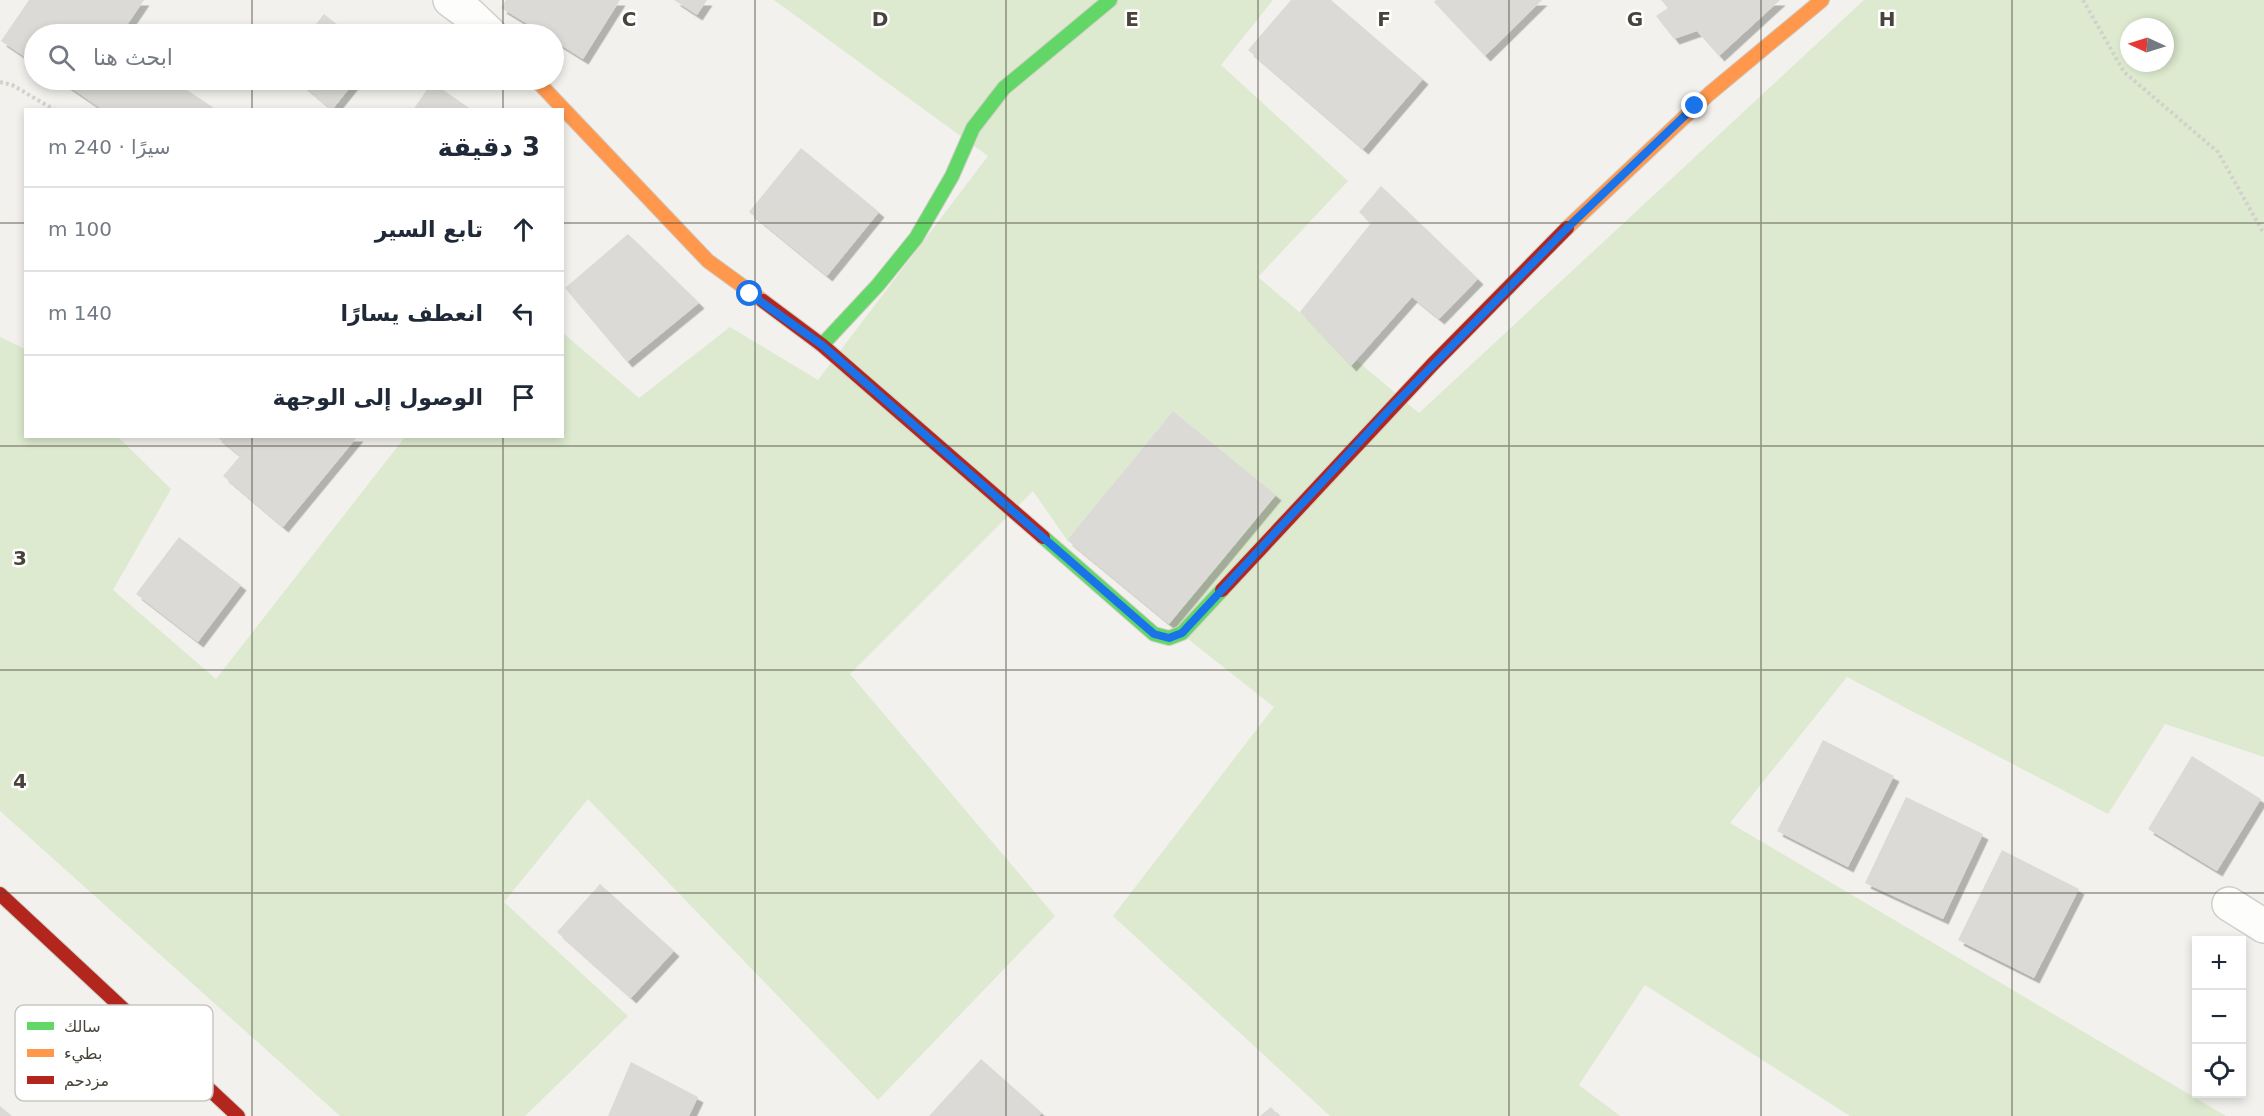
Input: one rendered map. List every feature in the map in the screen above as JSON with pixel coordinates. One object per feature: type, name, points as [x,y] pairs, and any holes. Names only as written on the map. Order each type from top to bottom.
[{"type":"street","points":[[450,0],[480,24]]},
{"type":"street","points":[[822,345],[878,285],[916,237],[952,176],[973,128],[1004,88],[1110,0]]},
{"type":"street","points":[[564,109],[708,261],[822,345],[1154,634],[1169,638],[1182,633],[1390,409],[1567,228],[1695,106],[1822,0]]},
{"type":"street","points":[[546,90],[563,108]]},
{"type":"street","points":[[0,894],[119,1005]]},
{"type":"street","points":[[2229,904],[2264,926]]},
{"type":"street","points":[[213,1093],[238,1116]]},
{"type":"path","points":[[2083,0],[2124,72],[2218,152],[2264,234]]},
{"type":"path","points":[[0,82],[12,85],[52,108]]},
{"type":"green space","points":[[774,0],[1273,0],[1221,65],[1348,181],[1258,277],[1419,413],[1864,0],[2264,0],[2264,757],[2165,724],[2108,814],[1847,677],[1730,823],[2226,1116],[1850,1116],[1645,985],[1579,1085],[1620,1116],[1330,1116],[1113,916],[1274,707],[1169,624],[1276,495],[1173,411],[1067,540],[1033,491],[850,674],[1055,916],[878,1100],[588,799],[504,902],[628,1016],[525,1116],[340,1116],[0,811],[0,337],[24,349],[24,438],[119,438],[171,489],[113,590],[216,679],[404,438],[564,438],[564,334],[639,398],[730,327],[818,380],[988,156]]},
{"type":"building","points":[[29,0],[144,0],[128,24],[24,24],[24,56],[1,41]]},
{"type":"building","points":[[506,0],[620,0],[583,59],[564,47],[564,24],[527,24],[501,8]]},
{"type":"building","points":[[674,0],[707,0],[697,15]]},
{"type":"building","points":[[1291,0],[1331,0],[1423,79],[1363,149],[1248,50]]},
{"type":"building","points":[[1436,0],[1542,0],[1485,56],[1434,2]]},
{"type":"building","points":[[1661,0],[1780,0],[1719,56],[1697,31],[1674,39],[1656,16],[1668,8]]},
{"type":"building","points":[[324,14],[336,24],[316,24]]},
{"type":"building","points":[[74,90],[187,90],[214,108],[100,108]]},
{"type":"building","points":[[308,90],[348,90],[334,108],[330,108]]},
{"type":"building","points":[[427,90],[443,90],[469,108],[414,108]]},
{"type":"building","points":[[801,148],[879,212],[827,276],[749,212]]},
{"type":"building","points":[[1381,186],[1478,279],[1439,319],[1412,297],[1351,366],[1300,312],[1371,223],[1359,212]]},
{"type":"building","points":[[628,234],[699,303],[627,362],[565,288]]},
{"type":"building","points":[[1173,411],[1276,495],[1169,624],[1067,540]]},
{"type":"building","points":[[218,438],[356,438],[283,527],[223,476],[240,456]]},
{"type":"building","points":[[179,537],[241,585],[198,642],[136,594]]},
{"type":"building","points":[[1823,740],[1894,776],[1848,867],[1777,831]]},
{"type":"building","points":[[2192,756],[2261,799],[2217,871],[2148,829]]},
{"type":"building","points":[[1906,797],[1983,834],[1943,919],[1865,883]]},
{"type":"building","points":[[2002,850],[2079,889],[2034,978],[1958,940]]},
{"type":"building","points":[[600,884],[674,951],[631,998],[557,932]]},
{"type":"building","points":[[981,1059],[1042,1113],[1039,1116],[929,1116]]},
{"type":"building","points":[[631,1062],[698,1097],[689,1116],[608,1116]]},
{"type":"building","points":[[0,1106],[12,1116],[0,1116]]},
{"type":"building","points":[[1271,1107],[1279,1116],[1260,1116]]},
{"type":"traffic: fast","points":[[822,345],[878,285],[916,238],[952,176],[973,128],[1004,88],[1110,0]]},
{"type":"traffic: fast","points":[[1043,537],[1154,634],[1169,638],[1182,633],[1222,590]]},
{"type":"traffic: slow","points":[[1567,228],[1709,94],[1822,0]]},
{"type":"traffic: slow","points":[[546,90],[563,108]]},
{"type":"traffic: slow","points":[[564,109],[708,261],[763,301]]},
{"type":"traffic: jam","points":[[1222,590],[1432,365],[1567,228]]},
{"type":"traffic: jam","points":[[763,301],[822,345],[1043,537]]},
{"type":"traffic: jam","points":[[0,894],[119,1005]]},
{"type":"traffic: jam","points":[[213,1093],[238,1116]]},
{"type":"route","points":[[750,294],[822,345],[896,407],[1154,634],[1169,638],[1182,633],[1390,409],[1567,228],[1695,106]]}]
